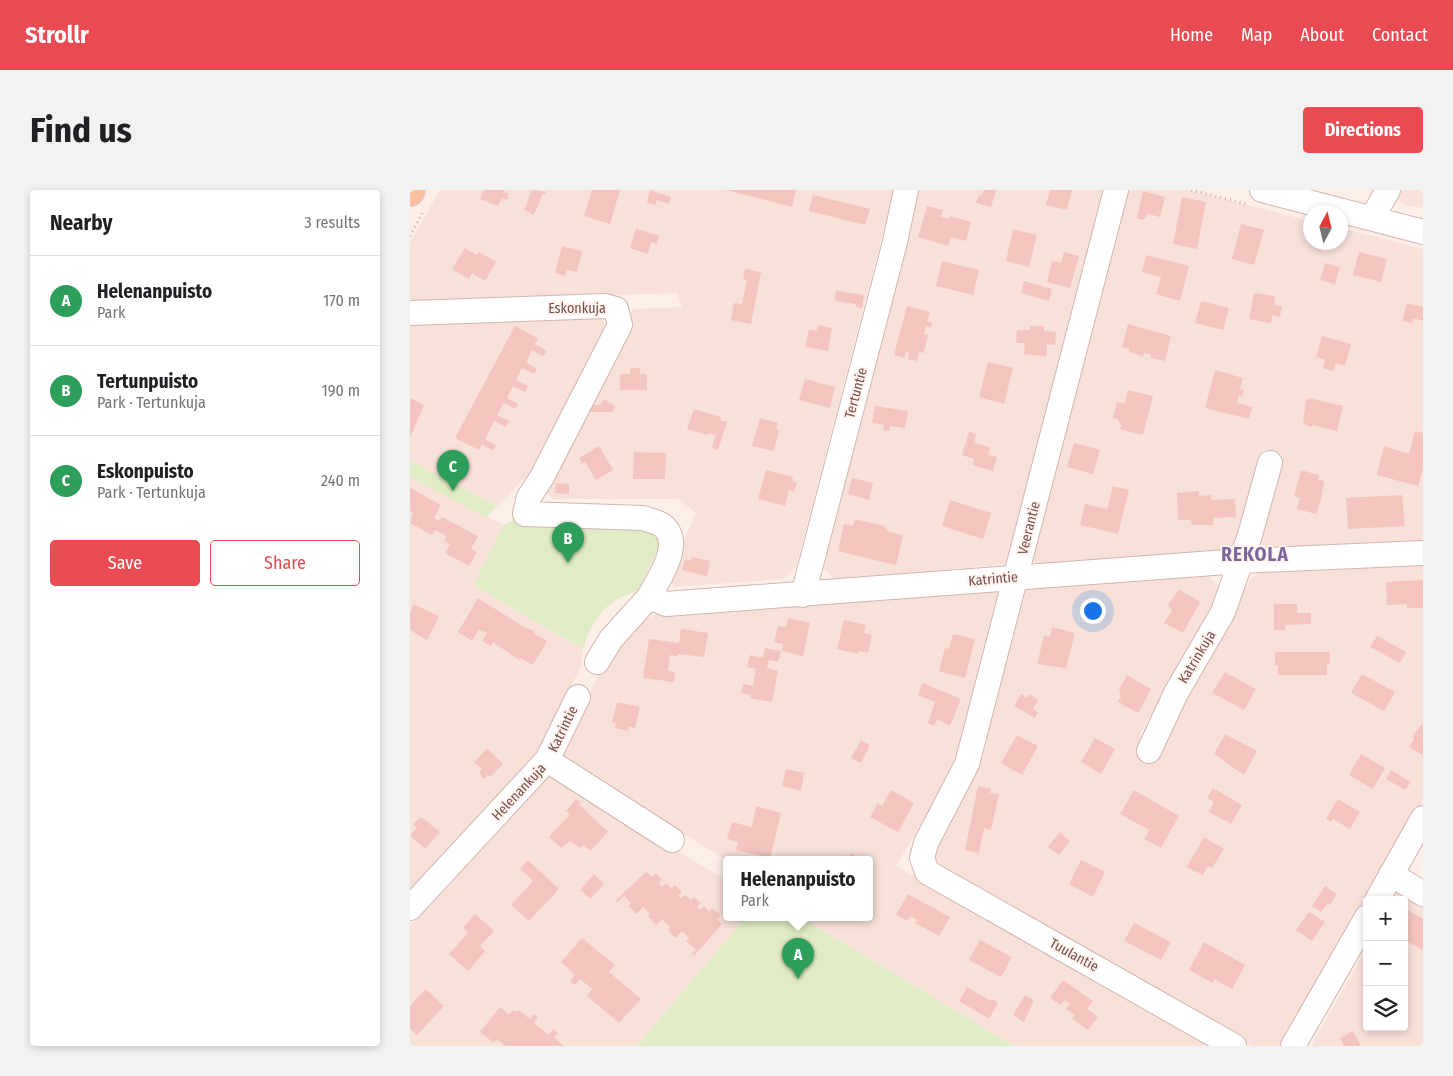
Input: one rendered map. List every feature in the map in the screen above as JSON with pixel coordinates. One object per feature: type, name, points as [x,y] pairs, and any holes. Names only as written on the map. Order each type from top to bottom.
[{"type":"street","name":"Tertuntie","points":[[803,595],[893,252],[906,190]]},
{"type":"street","name":"Veerantie","points":[[922,858],[926,843],[968,764],[1116,190]]},
{"type":"street","points":[[1262,190],[1423,232]]},
{"type":"street","points":[[1372,218],[1388,190]]},
{"type":"street","name":"Eskonkuja","points":[[410,313],[606,306],[616,309],[620,325],[542,477],[528,497],[525,514],[643,518],[661,525],[668,532],[671,540],[670,554],[649,597]]},
{"type":"street","name":"Katrinkuja","points":[[1149,751],[1176,693],[1223,612],[1270,463]]},
{"type":"street","name":"Katrintie","points":[[649,597],[666,604],[1240,561],[1423,553]]},
{"type":"street","points":[[597,662],[611,639],[649,597]]},
{"type":"street","name":"Katrintie","points":[[547,760],[578,697]]},
{"type":"street","name":"Helenankuja","points":[[410,908],[547,760],[672,840]]},
{"type":"street","points":[[1379,896],[1423,818]]},
{"type":"street","name":"Tuulantie","points":[[922,858],[927,872],[1234,1046]]},
{"type":"street","points":[[1391,874],[1423,894]]},
{"type":"street","points":[[1293,1046],[1363,924]]},
{"type":"path","points":[[410,236],[416,196]]},
{"type":"shaded area","points":[[440,190],[894,190],[796,568],[784,579],[674,587],[668,574],[696,513],[678,499],[552,499],[542,485],[633,309],[682,307],[677,293],[410,302],[410,242]]},
{"type":"shaded area","points":[[918,190],[1105,190],[1012,555],[1005,564],[835,580],[824,569],[821,558]]},
{"type":"shaded area","points":[[1125,190],[1189,190],[1303,219],[1303,250],[1348,250],[1348,230],[1423,249],[1423,544],[1274,552],[1258,544],[1256,533],[1278,452],[1263,450],[1239,540],[1226,554],[1040,568],[1033,560]]},
{"type":"shaded area","points":[[1398,190],[1423,190],[1423,208],[1405,205],[1397,198]]},
{"type":"shaded area","points":[[596,312],[604,322],[603,334],[534,469],[497,506],[410,460],[410,317]]},
{"type":"shaded area","points":[[410,477],[504,525],[473,585],[583,649],[581,667],[533,758],[410,892]]},
{"type":"shaded area","points":[[1423,563],[1423,800],[1368,896],[1363,896],[1363,905],[1283,1046],[1252,1046],[940,868],[934,857],[937,843],[979,764],[1016,609],[1026,589],[1051,582],[1209,576],[1220,587],[1216,602],[1139,736],[1162,748],[1170,717],[1251,578],[1262,571]]},
{"type":"shaded area","points":[[994,588],[1002,599],[958,760],[896,866],[1209,1046],[1014,1046],[807,921],[873,921],[873,856],[723,856],[723,858],[563,761],[560,748],[612,651],[630,626],[664,611]]},
{"type":"shaded area","points":[[549,773],[723,878],[723,921],[742,921],[637,1046],[410,1046],[410,925]]},
{"type":"shaded area","points":[[1399,889],[1423,904],[1423,1046],[1311,1046],[1363,954],[1363,1031],[1408,1031],[1408,896],[1395,896]]},
{"type":"green space","points":[[410,460],[497,506],[486,517],[410,477]]},
{"type":"green space","points":[[648,514],[662,541],[638,590],[619,598],[604,609],[589,631],[583,649],[473,585],[504,525],[520,517]]},
{"type":"green space","points":[[742,921],[807,921],[1014,1046],[637,1046]]},
{"type":"building","points":[[484,190],[505,190],[504,192],[509,194],[507,200],[502,198],[498,206],[480,199]]},
{"type":"building","points":[[532,190],[546,192],[545,195],[543,193],[534,215],[524,210]]},
{"type":"building","points":[[592,190],[620,190],[610,224],[584,216]]},
{"type":"building","points":[[650,190],[671,197],[669,204],[657,200],[655,205],[647,203]]},
{"type":"building","points":[[726,190],[796,190],[792,207]]},
{"type":"building","points":[[984,190],[996,190],[991,207],[976,203],[979,195],[982,196]]},
{"type":"building","points":[[1050,190],[1072,190],[1067,210],[1046,205]]},
{"type":"building","points":[[1143,191],[1165,197],[1160,217],[1148,214],[1143,220],[1137,218]]},
{"type":"building","points":[[813,195],[870,209],[865,225],[809,211]]},
{"type":"building","points":[[1182,197],[1206,202],[1197,249],[1173,244]]},
{"type":"building","points":[[927,206],[943,210],[941,217],[949,219],[950,216],[971,222],[966,241],[951,237],[948,246],[918,237]]},
{"type":"building","points":[[1241,224],[1264,230],[1254,265],[1232,259]]},
{"type":"building","points":[[636,228],[659,236],[657,244],[651,242],[648,254],[630,248]]},
{"type":"building","points":[[1013,229],[1037,235],[1029,267],[1006,261]]},
{"type":"building","points":[[562,246],[582,251],[577,272],[567,270],[565,276],[555,273]]},
{"type":"building","points":[[465,248],[477,255],[479,252],[496,262],[485,281],[472,273],[469,279],[452,269]]},
{"type":"building","points":[[1064,252],[1079,256],[1070,288],[1047,282],[1052,261],[1061,263]]},
{"type":"building","points":[[1359,252],[1387,259],[1381,282],[1353,275]]},
{"type":"building","points":[[1146,255],[1189,266],[1180,301],[1156,294],[1161,277],[1142,272]]},
{"type":"building","points":[[942,261],[979,270],[973,295],[936,286]]},
{"type":"building","points":[[1325,263],[1340,267],[1335,284],[1320,280]]},
{"type":"building","points":[[745,269],[761,272],[751,324],[731,320],[734,303],[742,304],[747,280],[743,279]]},
{"type":"building","points":[[1024,281],[1052,289],[1049,301],[1021,293]]},
{"type":"building","points":[[836,291],[864,295],[862,308],[855,306],[856,304],[835,301]]},
{"type":"building","points":[[1254,293],[1275,296],[1274,305],[1282,306],[1280,317],[1272,315],[1271,323],[1249,319]]},
{"type":"building","points":[[1201,301],[1229,308],[1223,330],[1195,323]]},
{"type":"building","points":[[1407,303],[1423,307],[1423,321],[1413,318],[1412,323],[1402,321]]},
{"type":"building","points":[[907,306],[930,312],[927,321],[932,323],[931,328],[926,326],[924,334],[928,335],[924,353],[919,352],[917,361],[908,359],[909,352],[906,352],[904,358],[894,355]]},
{"type":"building","points":[[1128,324],[1171,336],[1165,361],[1151,358],[1151,354],[1144,353],[1143,356],[1129,352],[1130,349],[1122,347]]},
{"type":"building","points":[[818,325],[832,328],[828,351],[805,347],[809,329],[817,331]]},
{"type":"building","points":[[515,326],[538,338],[535,344],[547,351],[543,356],[532,350],[526,362],[537,369],[534,374],[522,368],[516,380],[528,386],[525,392],[513,386],[507,398],[518,404],[515,409],[504,403],[497,415],[509,421],[506,427],[494,421],[485,439],[496,445],[493,451],[482,444],[479,450],[455,438]]},
{"type":"building","points":[[1030,326],[1044,326],[1044,331],[1056,332],[1055,345],[1047,344],[1046,356],[1024,354],[1025,343],[1016,343],[1017,330],[1030,330]]},
{"type":"building","points":[[1322,336],[1351,344],[1345,366],[1336,363],[1333,371],[1323,368],[1325,360],[1316,357]]},
{"type":"building","points":[[988,362],[1013,368],[1004,404],[979,397]]},
{"type":"building","points":[[630,368],[640,368],[640,374],[647,374],[647,390],[620,390],[620,374],[630,374]]},
{"type":"building","points":[[1215,370],[1243,378],[1240,389],[1244,390],[1242,396],[1239,395],[1237,403],[1252,407],[1249,419],[1205,408]]},
{"type":"building","points":[[805,379],[835,387],[830,408],[799,400]]},
{"type":"building","points":[[1128,390],[1153,396],[1143,435],[1120,429],[1121,425],[1117,419],[1113,418],[1117,402],[1125,403]]},
{"type":"building","points":[[410,398],[424,405],[410,438]]},
{"type":"building","points":[[1309,398],[1343,406],[1337,431],[1313,425],[1311,427],[1303,423],[1306,400]]},
{"type":"building","points":[[604,399],[615,406],[612,412],[586,412],[590,405],[600,405]]},
{"type":"building","points":[[875,406],[908,411],[905,428],[890,426],[890,431],[883,430],[884,425],[872,423]]},
{"type":"building","points":[[694,409],[721,417],[720,420],[727,422],[718,450],[712,448],[716,435],[708,433],[707,435],[687,429]]},
{"type":"building","points":[[760,418],[778,423],[776,429],[779,430],[774,451],[752,446]]},
{"type":"building","points":[[969,431],[976,434],[974,443],[990,447],[988,455],[997,457],[993,471],[973,465],[974,459],[962,455]]},
{"type":"building","points":[[1415,431],[1423,433],[1423,469],[1418,486],[1377,475],[1384,446],[1409,454]]},
{"type":"building","points":[[1074,443],[1100,450],[1093,474],[1067,467]]},
{"type":"building","points":[[599,446],[613,470],[596,480],[585,462],[582,464],[579,458]]},
{"type":"building","points":[[634,452],[666,453],[665,479],[633,479]]},
{"type":"building","points":[[766,470],[793,477],[792,481],[797,483],[794,492],[789,490],[785,506],[758,499]]},
{"type":"building","points":[[1301,470],[1319,475],[1318,480],[1324,481],[1321,500],[1316,514],[1297,509],[1300,498],[1294,496]]},
{"type":"building","points":[[852,478],[873,483],[869,500],[848,494]]},
{"type":"building","points":[[556,483],[569,484],[569,494],[555,493]]},
{"type":"building","points":[[1113,486],[1129,490],[1118,534],[1080,525],[1085,504],[1107,509]]},
{"type":"building","points":[[410,488],[441,505],[434,518],[440,521],[442,517],[478,536],[471,549],[477,552],[469,566],[445,553],[450,544],[444,541],[447,536],[435,530],[432,535],[410,523],[413,513],[410,511]]},
{"type":"building","points":[[1199,491],[1199,496],[1211,495],[1211,500],[1235,499],[1236,517],[1213,518],[1213,525],[1192,525],[1191,520],[1178,520],[1177,493]]},
{"type":"building","points":[[1402,495],[1405,526],[1348,529],[1346,498]]},
{"type":"building","points":[[950,500],[991,513],[983,539],[942,526]]},
{"type":"building","points":[[855,519],[884,526],[889,532],[903,535],[896,565],[838,551],[844,524],[853,526]]},
{"type":"building","points":[[692,557],[710,561],[707,576],[682,570],[685,559],[691,561]]},
{"type":"building","points":[[1423,580],[1423,608],[1407,608],[1407,604],[1387,605],[1386,582]]},
{"type":"building","points":[[1179,589],[1200,602],[1183,633],[1164,623],[1172,610],[1168,605]]},
{"type":"building","points":[[478,598],[524,627],[534,631],[535,634],[547,641],[533,665],[520,658],[519,660],[493,642],[491,646],[482,641],[487,633],[479,629],[472,641],[458,632]]},
{"type":"building","points":[[414,604],[439,617],[427,640],[410,630],[410,612]]},
{"type":"building","points":[[1274,604],[1297,604],[1297,613],[1311,613],[1311,624],[1285,625],[1285,630],[1274,630]]},
{"type":"building","points":[[788,618],[810,623],[803,656],[782,651],[783,644],[774,642],[778,626],[786,627]]},
{"type":"building","points":[[844,620],[866,625],[864,633],[872,635],[868,653],[859,651],[858,654],[837,649]]},
{"type":"building","points":[[1052,627],[1075,633],[1066,668],[1037,664],[1044,636],[1050,637]]},
{"type":"building","points":[[681,629],[708,633],[704,657],[670,655],[668,671],[675,672],[674,682],[643,678],[649,639],[679,643]]},
{"type":"building","points":[[953,634],[975,639],[965,678],[939,671],[945,648],[949,649]]},
{"type":"building","points":[[1377,636],[1406,652],[1400,663],[1370,647]]},
{"type":"building","points":[[765,648],[781,651],[778,662],[769,660],[767,668],[778,671],[772,702],[750,698],[751,695],[741,693],[743,684],[753,686],[756,669],[747,667],[750,655],[763,658]]},
{"type":"building","points":[[1275,652],[1330,652],[1330,664],[1327,664],[1327,675],[1278,675],[1278,665],[1275,665]]},
{"type":"building","points":[[1225,672],[1256,689],[1244,710],[1212,693]]},
{"type":"building","points":[[1362,674],[1395,692],[1384,711],[1351,693]]},
{"type":"building","points":[[1127,675],[1151,689],[1138,713],[1118,702],[1121,696],[1119,690]]},
{"type":"building","points":[[923,683],[961,699],[950,726],[937,719],[934,726],[928,723],[935,702],[918,695]]},
{"type":"building","points":[[1021,694],[1027,698],[1029,694],[1038,700],[1033,709],[1038,712],[1035,718],[1014,706]]},
{"type":"building","points":[[617,702],[640,707],[635,728],[629,726],[628,731],[615,728],[616,723],[612,722]]},
{"type":"building","points":[[1423,723],[1423,755],[1409,747],[1414,739],[1413,735]]},
{"type":"building","points":[[1225,734],[1257,751],[1244,775],[1214,754]]},
{"type":"building","points":[[1017,735],[1038,746],[1022,775],[1001,763]]},
{"type":"building","points":[[1095,738],[1115,749],[1101,774],[1081,762]]},
{"type":"building","points":[[861,740],[870,745],[861,763],[851,758]]},
{"type":"building","points":[[487,748],[503,764],[490,777],[488,775],[484,779],[479,773],[482,769],[474,762]]},
{"type":"building","points":[[1361,754],[1385,768],[1373,789],[1349,775]]},
{"type":"building","points":[[786,769],[804,773],[801,791],[782,786]]},
{"type":"building","points":[[1391,770],[1411,782],[1405,790],[1386,779]]},
{"type":"building","points":[[978,786],[991,789],[990,793],[999,794],[991,830],[984,828],[979,853],[965,850]]},
{"type":"building","points":[[1213,788],[1242,805],[1231,824],[1209,812],[1214,802],[1207,798]]},
{"type":"building","points":[[891,790],[914,803],[898,832],[870,817],[878,803],[882,806]]},
{"type":"building","points":[[1134,790],[1179,816],[1161,848],[1144,839],[1149,830],[1120,814]]},
{"type":"building","points":[[576,799],[581,802],[579,804],[608,832],[590,851],[583,845],[581,848],[570,841],[561,848],[549,837],[570,814],[566,811]]},
{"type":"building","points":[[1338,799],[1360,812],[1350,829],[1333,819],[1331,822],[1326,819]]},
{"type":"building","points":[[756,806],[781,813],[770,856],[762,856],[736,850],[738,842],[727,839],[732,822],[752,827]]},
{"type":"building","points":[[421,817],[440,832],[425,849],[410,835],[417,828],[413,824]]},
{"type":"building","points":[[1060,832],[1070,841],[1059,855],[1048,847]]},
{"type":"building","points":[[1204,837],[1224,849],[1212,868],[1208,866],[1203,875],[1187,867]]},
{"type":"building","points":[[528,860],[559,889],[529,921],[511,905],[533,881],[520,869]]},
{"type":"building","points":[[1081,860],[1105,872],[1093,897],[1069,884]]},
{"type":"building","points":[[646,872],[652,877],[656,873],[662,880],[659,883],[662,887],[666,883],[671,889],[675,885],[682,892],[678,896],[681,898],[685,895],[691,900],[694,897],[701,903],[697,907],[700,910],[704,906],[709,912],[713,908],[720,915],[717,919],[722,924],[694,956],[692,954],[696,950],[686,941],[689,938],[682,931],[675,938],[668,930],[670,927],[662,919],[656,925],[648,916],[650,914],[643,907],[637,914],[628,906],[631,903],[624,896],[617,902],[616,900]]},
{"type":"building","points":[[594,874],[604,884],[590,899],[580,890]]},
{"type":"building","points":[[1325,886],[1337,894],[1330,905],[1327,904],[1321,912],[1312,906]]},
{"type":"building","points":[[908,894],[950,917],[939,936],[915,923],[917,920],[910,916],[907,921],[896,915]]},
{"type":"building","points":[[1408,910],[1423,919],[1423,950],[1408,942]]},
{"type":"building","points":[[1309,912],[1325,922],[1312,941],[1296,930]]},
{"type":"building","points":[[475,914],[494,931],[480,946],[485,951],[468,971],[449,954],[468,933],[463,928]]},
{"type":"building","points":[[1134,923],[1171,942],[1161,960],[1124,941]]},
{"type":"building","points":[[582,938],[615,965],[609,972],[641,999],[619,1023],[587,996],[592,989],[580,979],[575,985],[570,981],[575,975],[561,962]]},
{"type":"building","points":[[980,940],[1012,957],[1001,977],[969,960]]},
{"type":"building","points":[[1204,942],[1245,965],[1232,989],[1214,979],[1213,983],[1189,970]]},
{"type":"building","points":[[1063,980],[1093,1001],[1087,1009],[1098,1017],[1088,1030],[1072,1019],[1075,1015],[1066,1009],[1070,1004],[1064,1000],[1061,1005],[1050,998]]},
{"type":"building","points":[[967,987],[998,1003],[989,1019],[959,1001]]},
{"type":"building","points":[[426,989],[444,1006],[417,1035],[410,1028],[410,1006]]},
{"type":"building","points":[[1025,995],[1034,1000],[1024,1022],[1013,1015]]},
{"type":"building","points":[[500,1007],[509,1015],[513,1010],[517,1012],[518,1010],[530,1019],[534,1014],[538,1017],[534,1023],[549,1035],[553,1029],[558,1033],[554,1038],[564,1046],[506,1046],[497,1039],[494,1043],[480,1032]]},
{"type":"building","points":[[1353,1031],[1361,1046],[1344,1046],[1340,1038]]},
{"type":"place","name":"Eskonpuisto","points":[[453,491]]},
{"type":"place","name":"Tertunpuisto","points":[[568,563]]},
{"type":"place","name":"Helenanpuisto","points":[[798,979]]},
{"type":"district","name":"REKOLA","points":[[1255,554]]}]
